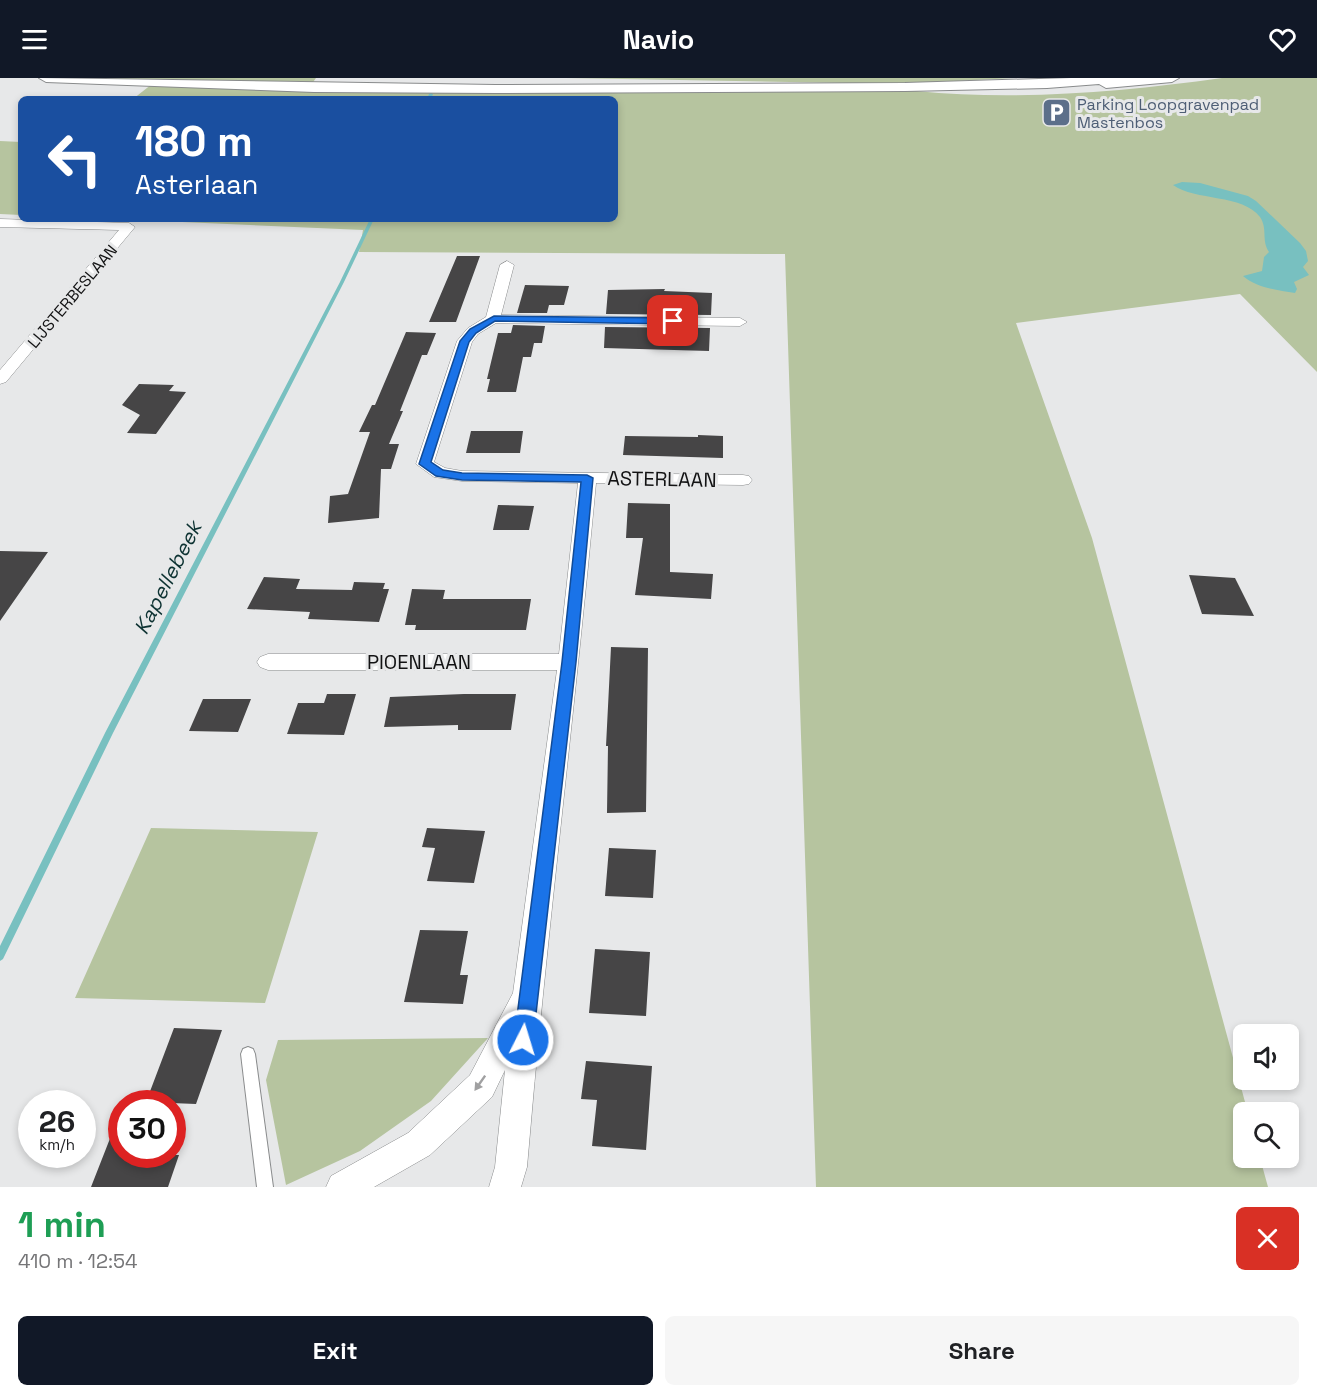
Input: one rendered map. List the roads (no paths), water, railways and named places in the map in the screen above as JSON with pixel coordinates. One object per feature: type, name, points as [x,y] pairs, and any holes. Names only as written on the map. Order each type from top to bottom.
[{"type":"main road","points":[[46,78],[316,85],[1050,88],[1172,78]]},
{"type":"main road","points":[[905,87],[1047,84],[1125,78]]},
{"type":"street","name":"LIJSTERBESLAAN","points":[[0,223],[129,227],[30,347],[0,379]]},
{"type":"street","points":[[507,265],[494,319],[740,322]]},
{"type":"street","name":"ASTERLAAN","points":[[494,319],[473,331],[465,341],[425,464],[440,473],[462,476],[743,480]]},
{"type":"street","points":[[505,1187],[511,1167],[527,995],[569,662],[587,478]]},
{"type":"street","name":"PIOENLAAN","points":[[268,662],[569,662]]},
{"type":"street","points":[[342,1187],[419,1144],[481,1086],[527,995]]},
{"type":"lane","points":[[248,1054],[265,1187]]},
{"type":"water","points":[[1182,182],[1200,183],[1248,196],[1300,243],[1306,251],[1308,261],[1303,267],[1309,275],[1294,282],[1297,289],[1295,293],[1261,286],[1243,276],[1262,271],[1264,257],[1269,252],[1260,217],[1242,205],[1193,194],[1173,185]]},
{"type":"waterway","name":"Kapellebeek","points":[[0,956],[109,733],[342,282],[371,222]]},
{"type":"place","name":"Parking Loopgravenpad Mastenbos","points":[[1056,113]]}]
